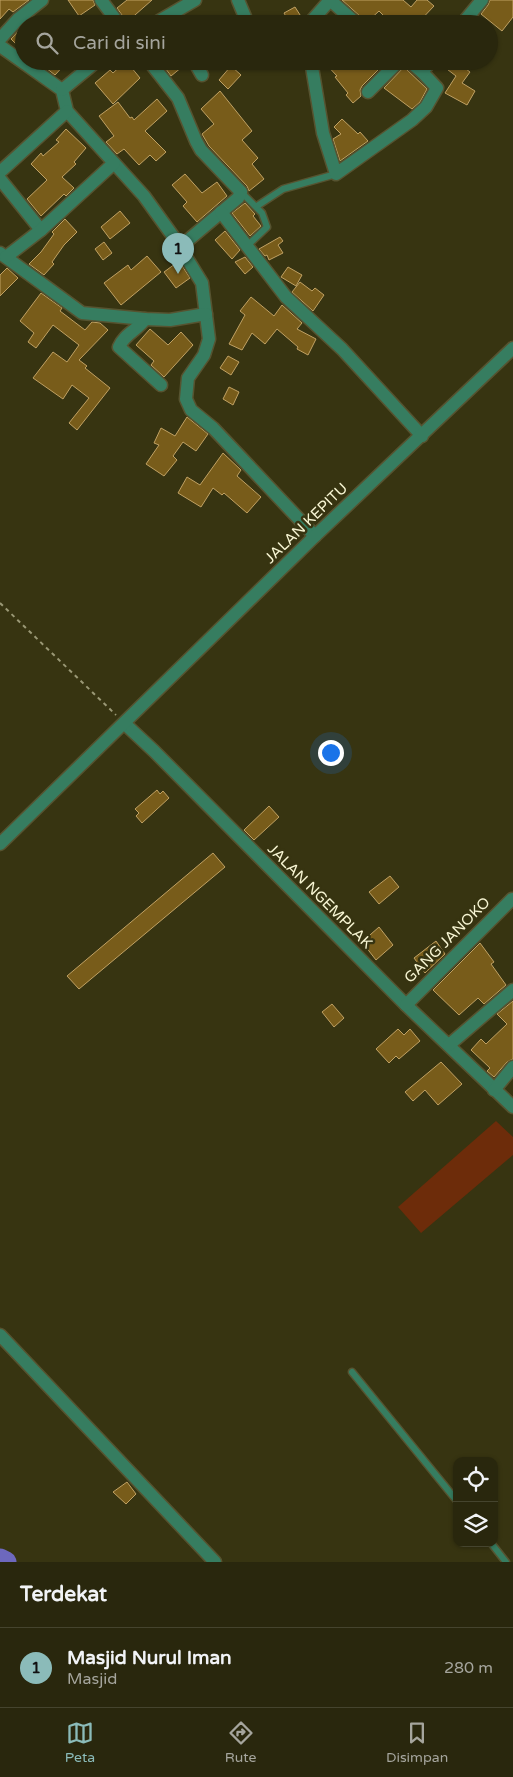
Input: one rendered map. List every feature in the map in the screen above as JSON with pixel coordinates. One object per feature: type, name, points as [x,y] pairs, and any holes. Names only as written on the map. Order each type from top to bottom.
[{"type":"street","points":[[23,15],[42,0]]},
{"type":"street","points":[[101,0],[112,15]]},
{"type":"street","points":[[175,15],[195,0]]},
{"type":"street","points":[[238,0],[244,15]]},
{"type":"street","points":[[317,15],[330,0],[347,15]]},
{"type":"street","points":[[470,15],[482,0]]},
{"type":"street","points":[[0,40],[15,22]]},
{"type":"street","points":[[0,46],[15,57]]},
{"type":"street","points":[[34,70],[62,90],[67,111],[144,196],[180,247],[202,283],[209,339],[204,355],[188,378],[186,399],[191,410],[214,428],[315,536]]},
{"type":"street","points":[[62,90],[86,70]]},
{"type":"street","points":[[155,70],[178,98],[201,150],[241,192],[238,198],[180,247]]},
{"type":"street","points":[[199,70],[202,75]]},
{"type":"street","points":[[312,70],[322,133],[336,174],[412,120],[426,107],[437,88],[420,70]]},
{"type":"street","points":[[368,92],[390,70]]},
{"type":"street","points":[[0,172],[67,111]]},
{"type":"street","points":[[114,164],[41,230],[3,255],[82,313],[170,320],[206,314]]},
{"type":"street","points":[[0,179],[41,230]]},
{"type":"street","points":[[221,212],[286,297],[342,349],[422,436]]},
{"type":"street","points":[[145,319],[121,343],[120,347],[161,385]]},
{"type":"street","name":"JALAN KEPITU","points":[[0,844],[125,724],[315,536],[513,348]]},
{"type":"street","name":"JALAN NGEMPLAK","points":[[125,724],[406,1005],[513,1107]]},
{"type":"street","name":"GANG JANOKO","points":[[406,1005],[512,899]]},
{"type":"street","points":[[449,1045],[513,990]]},
{"type":"street","points":[[494,1090],[513,1067]]},
{"type":"street","points":[[0,1335],[215,1562]]},
{"type":"lane","points":[[257,206],[282,189],[336,174]]},
{"type":"lane","points":[[241,192],[257,206],[262,213],[267,227],[247,246]]},
{"type":"lane","points":[[352,1372],[453,1496]]},
{"type":"lane","points":[[494,1547],[506,1562]]},
{"type":"path","points":[[0,603],[125,724]]},
{"type":"shaded area","points":[[496,1121],[513,1137],[513,1155],[421,1233],[398,1207]]},
{"type":"building","points":[[0,0],[29,0],[13,12],[9,9],[0,19]]},
{"type":"building","points":[[68,0],[93,0],[95,5],[78,15]]},
{"type":"building","points":[[127,0],[152,0],[135,15],[122,15],[117,8]]},
{"type":"building","points":[[342,0],[403,0],[411,7],[417,0],[427,0],[434,6],[426,15],[383,15],[379,11],[375,15],[359,15]]},
{"type":"building","points":[[490,0],[513,0],[513,17],[502,31],[498,28],[498,15],[481,14]]},
{"type":"building","points":[[295,7],[300,15],[285,15],[284,13]]},
{"type":"building","points":[[15,35],[15,43],[11,39]]},
{"type":"building","points":[[49,70],[60,70],[55,75]]},
{"type":"building","points":[[110,70],[113,73],[116,70],[133,70],[140,78],[113,104],[95,83]]},
{"type":"building","points":[[167,70],[178,70],[171,76]]},
{"type":"building","points":[[228,70],[235,70],[241,75],[228,89],[219,80]]},
{"type":"building","points":[[331,70],[378,70],[362,86],[360,90],[361,96],[353,103],[346,95],[348,93],[335,77],[337,76]]},
{"type":"building","points":[[401,70],[407,70],[427,89],[420,102],[412,109],[384,88]]},
{"type":"building","points":[[448,70],[467,70],[470,72],[462,83],[475,91],[467,105],[445,93],[456,76]]},
{"type":"building","points":[[220,91],[252,131],[242,140],[258,158],[252,164],[264,179],[249,191],[247,186],[209,146],[202,134],[214,124],[201,109]]},
{"type":"building","points":[[157,99],[167,111],[145,131],[166,152],[156,161],[150,155],[139,165],[124,149],[117,154],[106,142],[114,136],[99,116],[118,102],[130,118],[132,117],[134,120]]},
{"type":"building","points":[[342,119],[358,134],[360,132],[368,141],[340,161],[333,139],[341,134],[334,127]]},
{"type":"building","points":[[66,129],[86,148],[74,162],[76,164],[62,177],[74,188],[66,196],[64,194],[41,216],[27,199],[47,180],[31,164],[41,153],[43,156],[59,142],[56,140]]},
{"type":"building","points":[[185,174],[202,193],[217,182],[227,196],[197,222],[183,206],[187,202],[172,185]]},
{"type":"building","points":[[245,203],[255,214],[253,216],[261,226],[250,236],[232,213]]},
{"type":"building","points":[[120,211],[130,223],[110,239],[101,227]]},
{"type":"building","points":[[65,219],[77,232],[64,245],[52,262],[54,264],[44,275],[29,264],[41,252],[54,234],[52,232]]},
{"type":"building","points":[[225,231],[240,250],[232,259],[215,240]]},
{"type":"building","points":[[280,237],[283,241],[278,245],[283,253],[269,260],[267,255],[265,256],[259,249]]},
{"type":"building","points":[[104,242],[112,253],[103,260],[95,249]]},
{"type":"building","points":[[147,256],[161,272],[121,305],[104,283],[128,265],[131,270]]},
{"type":"building","points":[[245,257],[253,267],[245,274],[235,262]]},
{"type":"building","points":[[179,261],[190,278],[176,288],[164,272]]},
{"type":"building","points":[[288,267],[302,275],[296,286],[281,277]]},
{"type":"building","points":[[7,268],[18,278],[0,296],[0,275]]},
{"type":"building","points":[[300,282],[312,291],[315,288],[324,295],[313,311],[292,292]]},
{"type":"building","points":[[41,293],[62,308],[60,311],[85,330],[92,322],[100,323],[108,330],[79,360],[87,366],[85,368],[110,388],[77,430],[69,423],[89,398],[72,385],[63,399],[33,378],[53,352],[67,362],[79,345],[53,325],[36,348],[28,342],[34,333],[20,321]]},
{"type":"building","points":[[251,297],[274,316],[282,305],[302,323],[297,329],[316,339],[308,355],[297,349],[298,347],[277,329],[265,344],[252,333],[242,350],[229,344],[245,315],[240,311]]},
{"type":"building","points":[[150,329],[168,345],[181,332],[193,345],[164,377],[151,365],[154,361],[136,345]]},
{"type":"building","points":[[228,356],[239,362],[231,375],[220,368]]},
{"type":"building","points":[[229,387],[239,392],[233,405],[223,399]]},
{"type":"building","points":[[187,417],[208,434],[196,451],[183,442],[173,456],[177,460],[164,476],[146,464],[159,445],[154,443],[161,428],[175,436]]},
{"type":"building","points":[[223,453],[241,470],[237,476],[261,497],[247,513],[224,493],[222,495],[213,488],[201,507],[178,493],[187,477],[200,485]]},
{"type":"building","points":[[157,790],[160,794],[163,791],[169,798],[142,823],[136,816],[139,813],[135,809]]},
{"type":"building","points":[[269,806],[279,817],[254,840],[244,830]]},
{"type":"building","points":[[213,853],[225,867],[79,989],[67,976]]},
{"type":"building","points":[[390,876],[399,887],[379,904],[369,892]]},
{"type":"building","points":[[379,927],[393,945],[376,960],[362,942]]},
{"type":"building","points":[[436,941],[445,954],[425,973],[414,958]]},
{"type":"building","points":[[480,943],[494,962],[491,964],[506,985],[484,1004],[478,998],[459,1015],[433,990]]},
{"type":"building","points":[[513,1001],[513,1059],[507,1062],[494,1077],[487,1071],[490,1068],[471,1050],[481,1039],[486,1044],[507,1024],[497,1014]]},
{"type":"building","points":[[332,1004],[344,1018],[334,1027],[322,1012]]},
{"type":"building","points":[[398,1029],[404,1035],[410,1029],[420,1041],[399,1059],[396,1056],[389,1063],[376,1049]]},
{"type":"building","points":[[441,1062],[462,1084],[438,1105],[425,1090],[413,1101],[405,1092]]},
{"type":"building","points":[[127,1482],[136,1494],[126,1504],[113,1492]]},
{"type":"waterway","points":[[0,1559],[6,1562]]},
{"type":"place","name":"Masjid Nurul Iman","points":[[178,274]]}]
